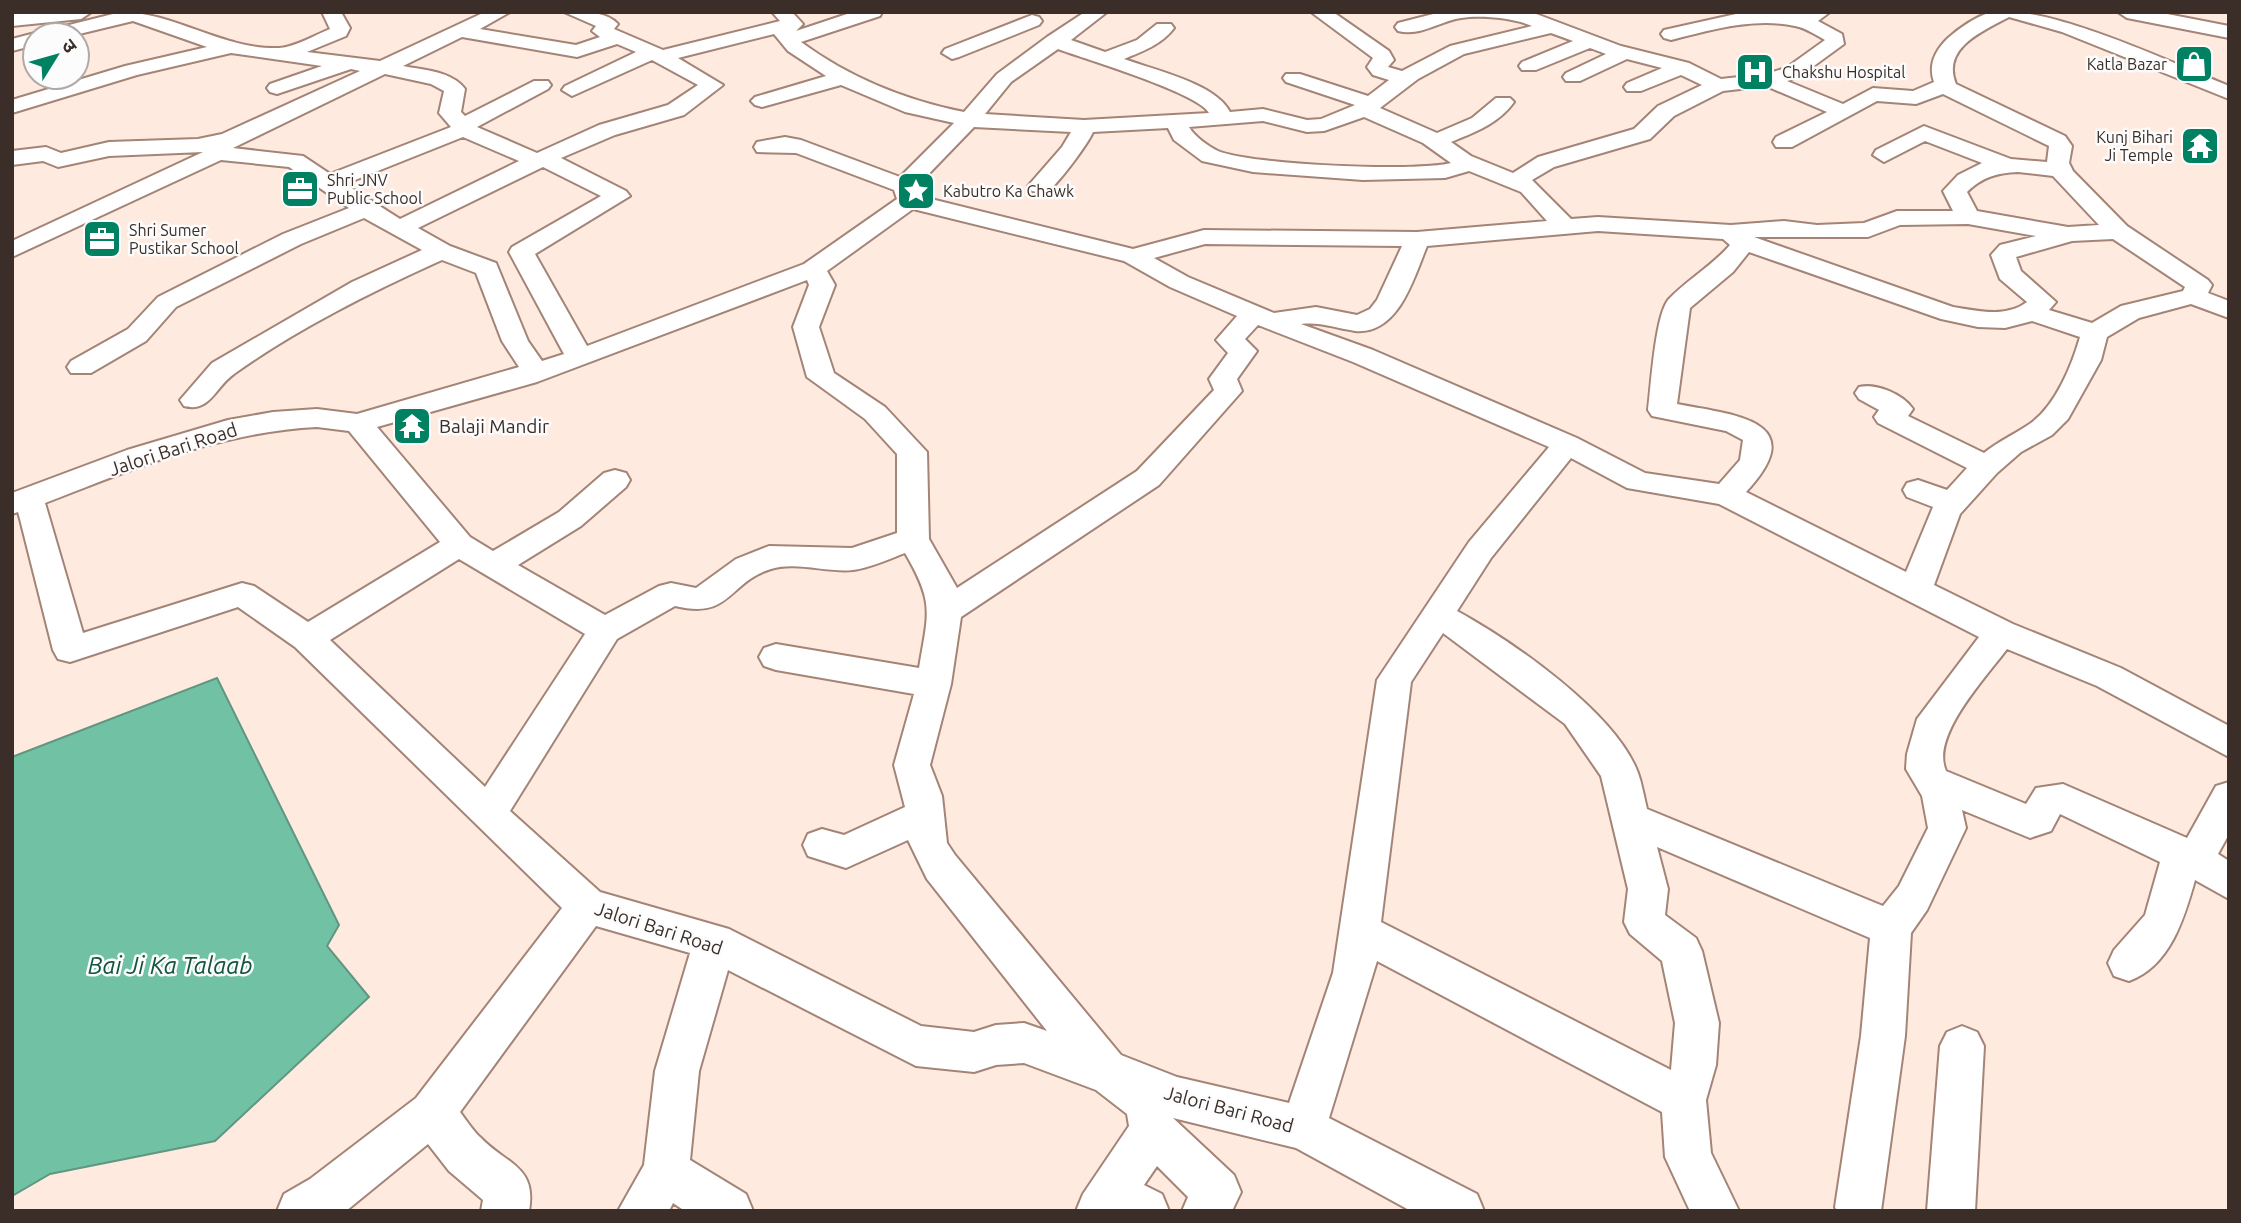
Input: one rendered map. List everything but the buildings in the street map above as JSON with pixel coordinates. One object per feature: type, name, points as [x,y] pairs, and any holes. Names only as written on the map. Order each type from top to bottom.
[{"type":"street","points":[[12,20],[90,12]]},
{"type":"street","points":[[91,26],[136,15],[187,12]]},
{"type":"street","points":[[284,54],[338,32],[340,27],[331,12]]},
{"type":"street","points":[[12,250],[501,12]]},
{"type":"street","points":[[81,367],[137,335],[167,302],[292,239],[607,130],[676,110],[713,85],[657,54],[602,31],[610,25],[573,12]]},
{"type":"street","points":[[572,90],[763,12]]},
{"type":"street","points":[[633,84],[657,54],[788,25],[873,12]]},
{"type":"street","points":[[605,630],[459,545],[358,423],[527,376],[813,269],[907,193],[1004,78],[1098,12]]},
{"type":"street","points":[[1320,12],[1382,55],[1384,60],[1377,67],[1380,71],[1408,79]]},
{"type":"street","points":[[1405,27],[1417,23],[1427,24],[1460,12],[1521,15],[1590,41],[1682,67],[1718,85]]},
{"type":"street","points":[[788,25],[795,47],[843,78],[912,108],[969,120],[1084,126],[1263,115],[1315,127],[1368,107],[1436,61],[1470,45],[1548,26],[1567,12]]},
{"type":"street","points":[[2005,12],[1952,43],[1943,56],[1941,69],[1945,85],[1968,101],[2057,141],[2061,146],[2058,163],[2061,170],[2118,231],[2199,285],[2193,296]]},
{"type":"street","points":[[2012,12],[2082,33],[2229,93]]},
{"type":"street","points":[[2127,12],[2229,32]]},
{"type":"street","points":[[136,15],[230,48],[349,62],[427,77],[455,89],[450,113],[464,128],[618,196],[520,252],[580,358]]},
{"type":"street","points":[[952,53],[1024,17],[1058,38],[1215,103],[1223,119]]},
{"type":"street","points":[[1515,181],[1546,162],[1642,134],[1666,111],[1718,85],[1768,80],[1793,72],[1834,44],[1835,38],[1812,17],[1754,17],[1715,22],[1671,34]]},
{"type":"street","points":[[1106,58],[1144,44],[1164,28]]},
{"type":"street","points":[[464,32],[578,51],[617,38]]},
{"type":"street","points":[[1529,66],[1590,41]]},
{"type":"street","points":[[12,107],[132,70],[230,48]]},
{"type":"street","points":[[1573,77],[1628,51]]},
{"type":"street","points":[[317,60],[270,83],[349,62]]},
{"type":"street","points":[[1634,88],[1682,67]]},
{"type":"street","points":[[1793,72],[1869,97]]},
{"type":"street","points":[[311,125],[382,91],[411,85],[427,77]]},
{"type":"street","points":[[762,101],[843,78]]},
{"type":"street","points":[[1293,78],[1368,107],[1435,141],[1471,164],[1529,187],[1565,227]]},
{"type":"street","points":[[1768,80],[1844,112]]},
{"type":"street","points":[[328,183],[464,128],[541,85]]},
{"type":"street","points":[[1784,142],[1869,97],[1884,93],[1916,98],[1945,85]]},
{"type":"street","points":[[1277,117],[1324,90]]},
{"type":"street","points":[[1435,141],[1480,123],[1503,102]]},
{"type":"street","points":[[1176,121],[1182,135],[1210,156],[1253,165],[1363,173],[1445,172],[1471,164]]},
{"type":"street","points":[[1040,186],[1053,168],[1076,149],[1084,126]]},
{"type":"street","points":[[1884,155],[1927,133],[2004,164],[2061,170]]},
{"type":"street","points":[[259,157],[290,138]]},
{"type":"street","points":[[765,147],[785,144],[801,147],[907,193],[1132,256],[1179,282],[1567,444],[1638,481],[1726,495],[2001,633],[2109,677],[2229,743]]},
{"type":"street","points":[[12,158],[46,154],[58,160],[109,149],[223,146],[259,157],[295,161],[369,211],[441,251],[487,268],[515,341],[534,369],[527,376]]},
{"type":"street","points":[[400,228],[533,157]]},
{"type":"street","points":[[1968,217],[1955,194],[1956,188],[1989,167],[2004,164]]},
{"type":"street","points":[[1738,237],[1784,228],[1817,232],[1867,230],[1897,218],[1921,220],[1968,217],[2068,234],[2118,231]]},
{"type":"street","points":[[1132,256],[1204,237],[1417,239],[1598,224],[1738,237],[1946,313],[2005,320],[2032,313],[2043,304],[2043,300],[2009,274],[2003,255],[2009,250],[2068,234]]},
{"type":"street","points":[[1726,495],[1754,461],[1759,444],[1756,435],[1734,424],[1662,410],[1662,393],[1678,305],[1724,267],[1738,237]]},
{"type":"street","points":[[945,611],[1149,478],[1228,391],[1223,379],[1243,351],[1229,340],[1264,317],[1330,316],[1358,323],[1372,320],[1391,300],[1417,239]]},
{"type":"street","points":[[194,400],[222,369],[360,287],[441,251]]},
{"type":"street","points":[[813,269],[822,285],[806,327],[821,377],[875,413],[912,452],[914,539],[940,585],[945,611],[934,684],[912,765],[926,814],[926,834],[934,857],[1105,1070],[1148,1102],[1153,1131],[1118,1205]]},
{"type":"street","points":[[1916,589],[1952,503],[1986,466],[2011,446],[2042,429],[2058,413],[2087,360],[2095,333],[2130,312],[2193,296],[2229,310]]},
{"type":"street","points":[[2032,313],[2095,333]]},
{"type":"street","points":[[1869,393],[1899,409],[1888,416],[1986,466]]},
{"type":"street","name":"Jalori Bari Road","points":[[358,423],[286,417],[218,430],[20,502],[36,519],[64,655],[242,594],[307,638],[587,906],[714,942],[916,1046],[974,1052],[996,1045],[1024,1043],[1177,1098],[1303,1128],[1460,1211]]},
{"type":"street","points":[[1303,1128],[1354,973],[1394,680],[1480,550],[1567,444]]},
{"type":"street","points":[[494,565],[570,519],[615,480]]},
{"type":"street","points":[[1918,490],[1952,503]]},
{"type":"street","points":[[488,814],[605,630],[666,596],[677,593],[696,600],[710,596],[761,559],[781,556],[854,559],[914,539]]},
{"type":"street","points":[[307,638],[459,545]]},
{"type":"street","points":[[1436,614],[1468,632],[1578,714],[1619,772],[1648,889],[1644,922],[1681,951],[1698,1023],[1694,1065],[1684,1100],[1688,1157],[1715,1211]]},
{"type":"street","points":[[1859,1209],[1883,1036],[1891,928],[1913,898],[1947,828],[1940,794],[1929,780],[1925,769],[1925,754],[1935,719],[2001,633]]},
{"type":"street","points":[[776,657],[934,684]]},
{"type":"street","points":[[1929,780],[2030,822],[2037,820],[2049,799],[2063,799],[2188,857],[2229,882]]},
{"type":"street","points":[[2129,963],[2163,923],[2188,857],[2229,797]]},
{"type":"street","points":[[822,845],[846,852],[926,814]]},
{"type":"street","points":[[1629,817],[1891,928]]},
{"type":"street","points":[[301,1211],[327,1196],[432,1113],[587,906]]},
{"type":"street","points":[[1359,931],[1684,1100]]},
{"type":"street","points":[[642,1211],[666,1172],[677,1071],[696,1014],[714,942]]},
{"type":"street","points":[[1951,1211],[1962,1046]]},
{"type":"street","points":[[432,1113],[465,1155],[509,1191],[505,1211]]},
{"type":"street","points":[[1153,1131],[1217,1192],[1206,1211]]},
{"type":"street","points":[[666,1172],[729,1211]]},
{"type":"water","name":"Bai Ji Ka Talaab","points":[[217,678],[339,925],[327,946],[369,997],[215,1141],[50,1174],[12,1196],[12,757]]},
{"type":"place","name":"Katla Bazar","points":[[2194,64]]},
{"type":"place","name":"Chakshu Hospital","points":[[1755,72]]},
{"type":"place","name":"Kunj Bihari Ji Temple","points":[[2200,146]]},
{"type":"place","name":"Shri JNV Public School","points":[[300,189]]},
{"type":"place","name":"Kabutro Ka Chawk","points":[[916,191]]},
{"type":"place","name":"Shri Sumer Pustikar School","points":[[102,239]]},
{"type":"place","name":"Balaji Mandir","points":[[412,426]]}]
